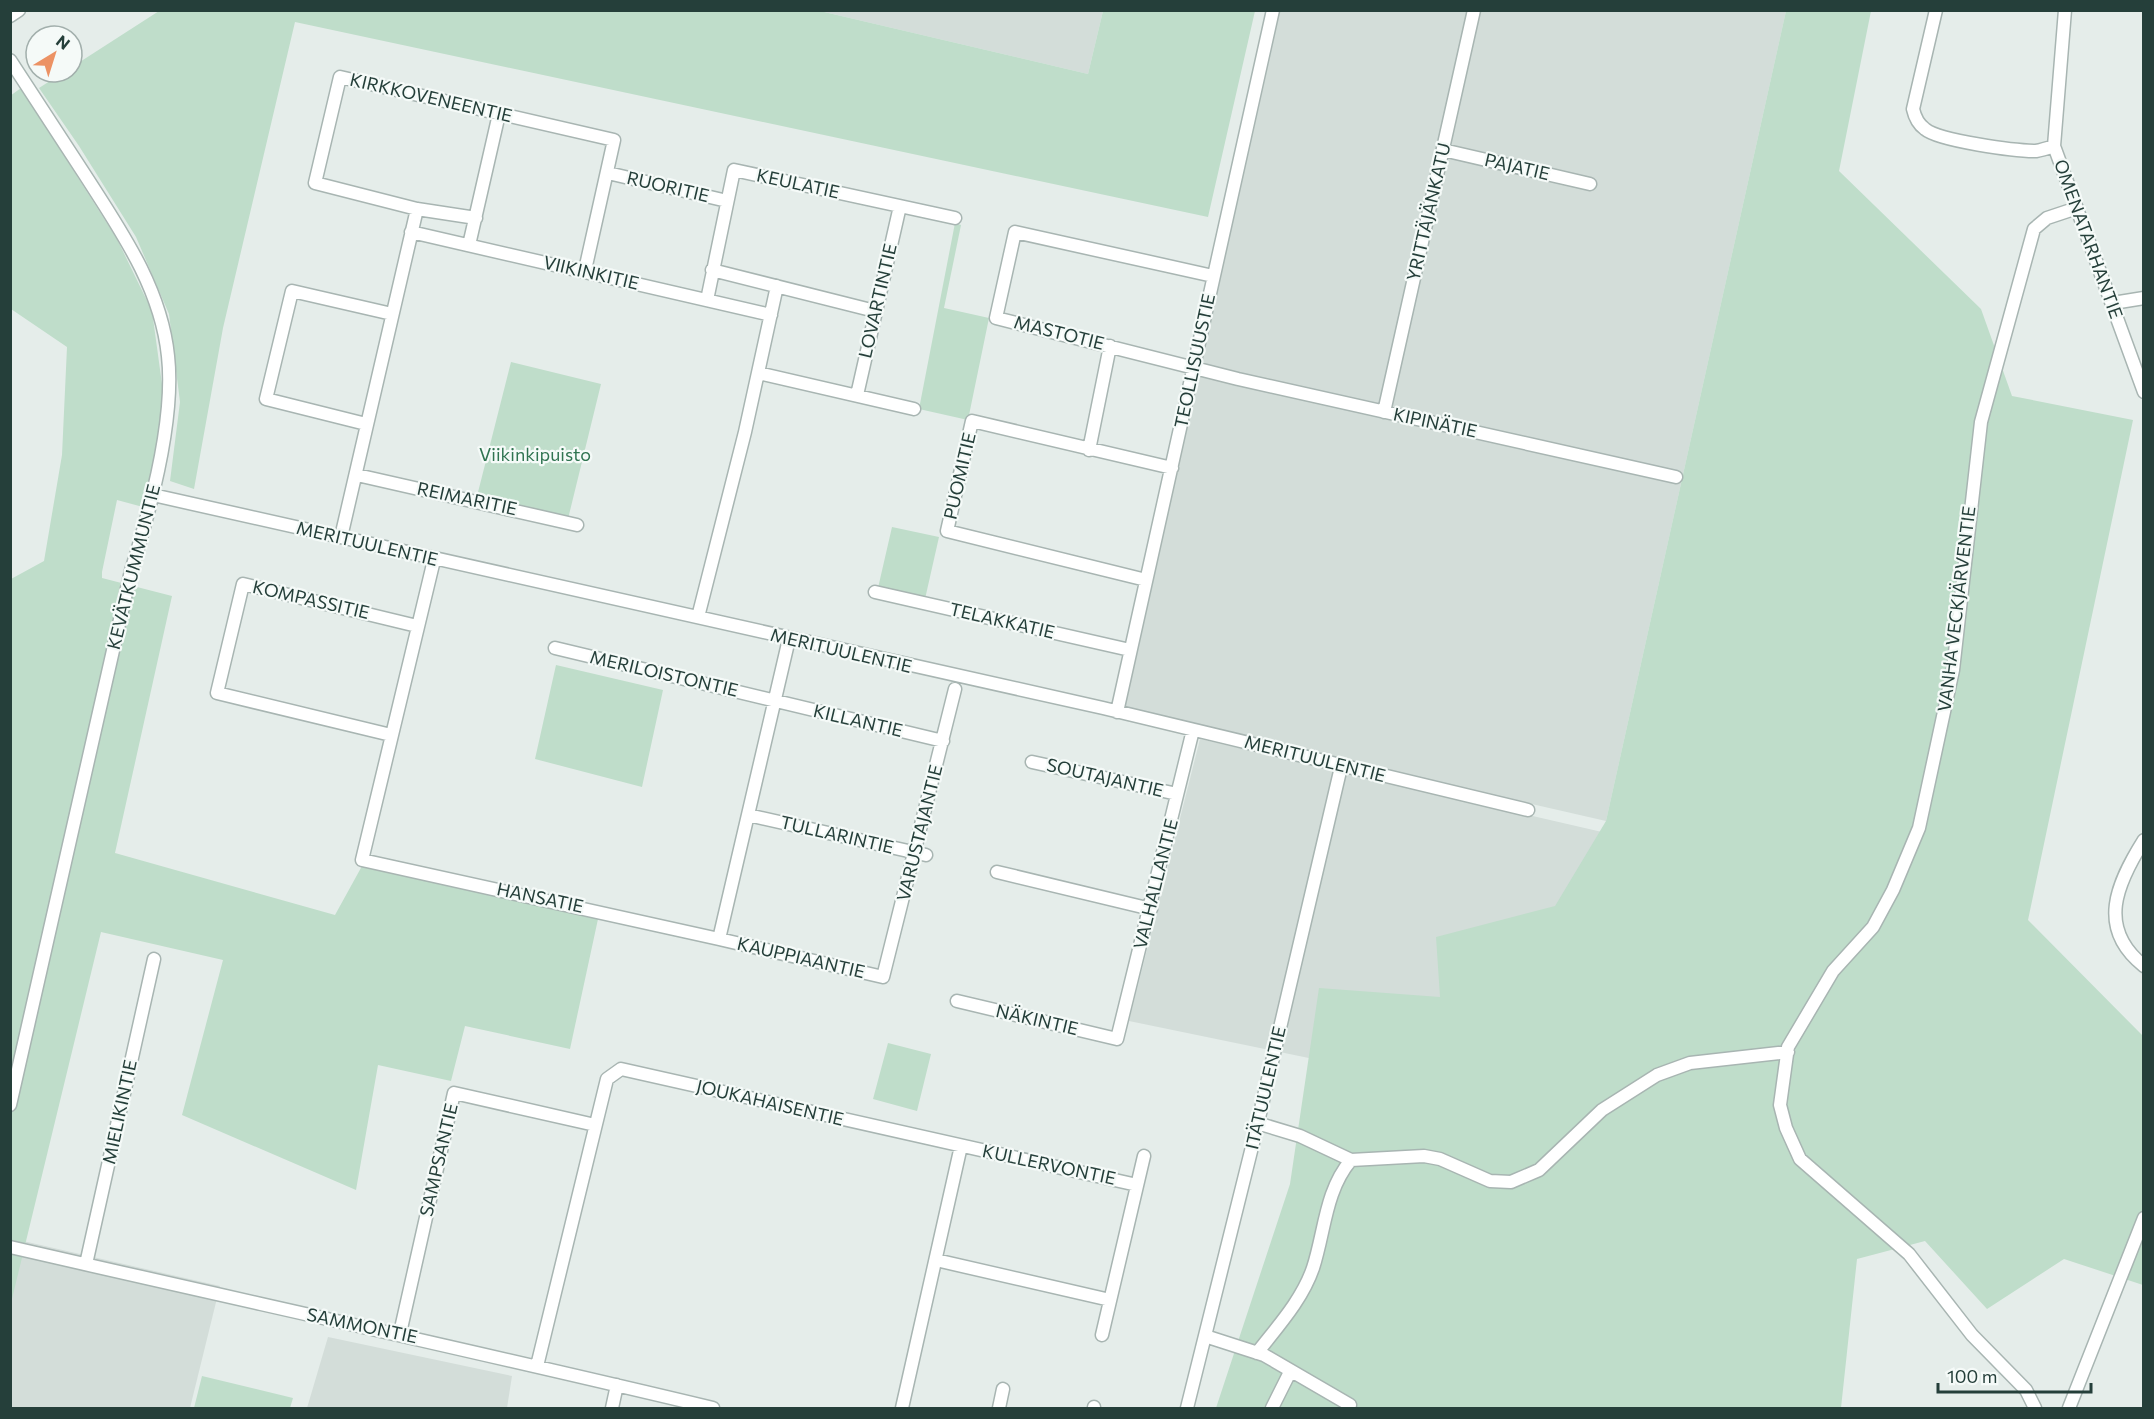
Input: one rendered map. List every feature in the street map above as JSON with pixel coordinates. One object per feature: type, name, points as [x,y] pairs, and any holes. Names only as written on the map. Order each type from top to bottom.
[{"type":"street","points":[[10,16],[19,10]]},
{"type":"street","name":"TEOLLISUUSTIE","points":[[1117,712],[1273,10]]},
{"type":"street","name":"YRITTÄJÄNKATU","points":[[1384,412],[1474,10]]},
{"type":"street","points":[[1936,10],[1913,109],[1916,121],[1926,130],[1938,135],[1991,146],[2037,151],[2054,146]]},
{"type":"street","name":"OMENATARHANTIE","points":[[2065,10],[2054,146],[2144,392]]},
{"type":"street","name":"KEVÄTKUMMUNTIE","points":[[10,60],[122,233],[142,271],[158,308],[168,356],[169,385],[153,495],[131,571],[10,1106]]},
{"type":"street","name":"KIRKKOVENEENTIE","points":[[476,218],[417,208],[315,183],[340,77],[614,140],[608,173]]},
{"type":"street","points":[[469,245],[500,114]]},
{"type":"street","name":"PAJATIE","points":[[1443,150],[1590,184]]},
{"type":"street","name":"KEULATIE","points":[[706,300],[734,170],[955,218]]},
{"type":"street","points":[[585,270],[608,173]]},
{"type":"street","name":"RUORITIE","points":[[608,173],[727,201]]},
{"type":"street","name":"LOVARTINTIE","points":[[857,395],[900,206]]},
{"type":"street","points":[[341,537],[417,208]]},
{"type":"street","name":"VANHA VECKJÄRVENTIE","points":[[2035,1408],[2026,1390],[1971,1335],[1940,1291],[1909,1254],[1800,1158],[1786,1128],[1780,1105],[1788,1047],[1833,972],[1873,927],[1893,890],[1919,828],[1953,670],[1981,423],[2034,229],[2047,218],[2077,208]]},
{"type":"street","name":"VIIKINKITIE","points":[[411,232],[585,270],[771,315]]},
{"type":"street","name":"MASTOTIE","points":[[1194,367],[996,318],[1015,232],[1213,276]]},
{"type":"street","points":[[712,270],[875,311]]},
{"type":"street","points":[[698,617],[777,286]]},
{"type":"street","points":[[366,424],[266,399],[292,291],[392,314]]},
{"type":"street","points":[[2113,303],[2144,298]]},
{"type":"street","points":[[1089,450],[1110,346]]},
{"type":"street","name":"KIPINÄTIE","points":[[1194,367],[1676,477]]},
{"type":"street","points":[[758,373],[914,409]]},
{"type":"street","name":"PUOMITIE","points":[[1146,580],[947,531],[972,421],[1172,468]]},
{"type":"street","name":"REIMARITIE","points":[[357,475],[577,525]]},
{"type":"street","name":"MERITUULENTIE","points":[[153,495],[1117,712],[1528,810]]},
{"type":"street","name":"HANSATIE","points":[[434,560],[362,860],[719,939]]},
{"type":"street","name":"KOMPASSITIE","points":[[392,735],[217,693],[243,584],[417,626]]},
{"type":"street","name":"TELAKKATIE","points":[[875,592],[1130,650]]},
{"type":"street","points":[[719,939],[789,639]]},
{"type":"street","name":"MERILOISTONTIE","points":[[555,648],[774,701]]},
{"type":"street","name":"VARUSTAJANTIE","points":[[883,977],[920,854],[955,689]]},
{"type":"street","name":"KILLANTIE","points":[[774,701],[943,741]]},
{"type":"street","name":"VALHALLANTIE","points":[[1117,1039],[1151,909],[1193,730]]},
{"type":"street","name":"SOUTAJANTIE","points":[[1032,762],[1178,794]]},
{"type":"street","name":"ITÄTUULENTIE","points":[[1187,1408],[1341,767]]},
{"type":"street","name":"TULLARINTIE","points":[[748,815],[920,854]]},
{"type":"street","points":[[2144,840],[2118,888],[2115,917],[2117,933],[2121,940],[2130,955],[2144,966]]},
{"type":"street","points":[[997,872],[1151,909]]},
{"type":"street","name":"KAUPPIAANTIE","points":[[719,939],[883,977]]},
{"type":"street","name":"MIELIKINTIE","points":[[86,1264],[154,959]]},
{"type":"street","name":"NÄKINTIE","points":[[957,1001],[1117,1039]]},
{"type":"street","points":[[1257,1123],[1300,1136],[1351,1160],[1424,1156],[1440,1159],[1490,1181],[1511,1182],[1539,1170],[1602,1110],[1657,1075],[1690,1064],[1788,1052]]},
{"type":"street","name":"JOUKAHAISENTIE","points":[[537,1366],[607,1079],[621,1069],[962,1146]]},
{"type":"street","name":"SAMPSANTIE","points":[[400,1334],[454,1093],[595,1125]]},
{"type":"street","points":[[902,1408],[962,1146]]},
{"type":"street","name":"KULLERVONTIE","points":[[962,1146],[1137,1185]]},
{"type":"street","name":"KULLERVONTIE","points":[[1102,1335],[1144,1156]]},
{"type":"street","points":[[1257,1353],[1301,1294],[1309,1276],[1334,1185],[1351,1160]]},
{"type":"street","points":[[2069,1408],[2144,1218]]},
{"type":"street","name":"SAMMONTIE","points":[[10,1247],[334,1322],[400,1334],[713,1408]]},
{"type":"street","points":[[936,1260],[1110,1300]]},
{"type":"street","points":[[1205,1336],[1257,1353],[1350,1405]]},
{"type":"street","points":[[1272,1408],[1290,1372]]},
{"type":"street","points":[[612,1408],[617,1385]]},
{"type":"street","points":[[999,1408],[1003,1389]]},
{"type":"shaded area","points":[[820,11],[1103,11],[1088,74]]},
{"type":"shaded area","points":[[1276,11],[1786,11],[1606,821],[1118,710]]},
{"type":"shaded area","points":[[1200,739],[1602,832],[1537,1105],[1129,1021]]},
{"type":"shaded area","points":[[23,1241],[220,1286],[190,1408],[11,1408],[11,1297]]},
{"type":"shaded area","points":[[328,1337],[512,1376],[507,1408],[307,1408]]},
{"type":"green space","points":[[159,11],[820,11],[1088,74],[1103,11],[1255,11],[1208,217],[295,22],[223,328],[194,489],[170,481],[180,402],[169,314],[136,237],[79,146],[39,88],[45,84],[84,84],[84,59]]},
{"type":"green space","points":[[1786,11],[1871,11],[1839,171],[1981,309],[2012,396],[2133,420],[2028,920],[2143,1036],[2143,1285],[2064,1259],[1987,1309],[1925,1241],[1857,1259],[1841,1408],[1216,1408],[1290,1184],[1319,988],[1440,997],[1436,937],[1555,906],[1606,821]]},
{"type":"green space","points":[[21,88],[117,239],[152,311],[165,406],[152,487],[143,507],[117,500],[102,572],[102,578],[172,596],[115,853],[335,915],[362,866],[598,919],[570,1049],[465,1026],[451,1081],[378,1065],[356,1190],[182,1115],[223,960],[101,932],[11,1303],[11,579],[44,561],[62,455],[67,347],[11,309],[10,96]]},
{"type":"green space","points":[[955,223],[961,225],[944,308],[989,318],[968,420],[919,409]]},
{"type":"green space","name":"Viikinkipuisto","points":[[511,362],[601,384],[567,523],[475,504]]},
{"type":"green space","points":[[892,527],[939,537],[925,599],[878,588]]},
{"type":"green space","points":[[556,665],[663,690],[642,787],[535,759]]},
{"type":"green space","points":[[888,1043],[931,1054],[917,1111],[873,1099]]},
{"type":"green space","points":[[202,1376],[293,1398],[290,1408],[194,1408]]}]
